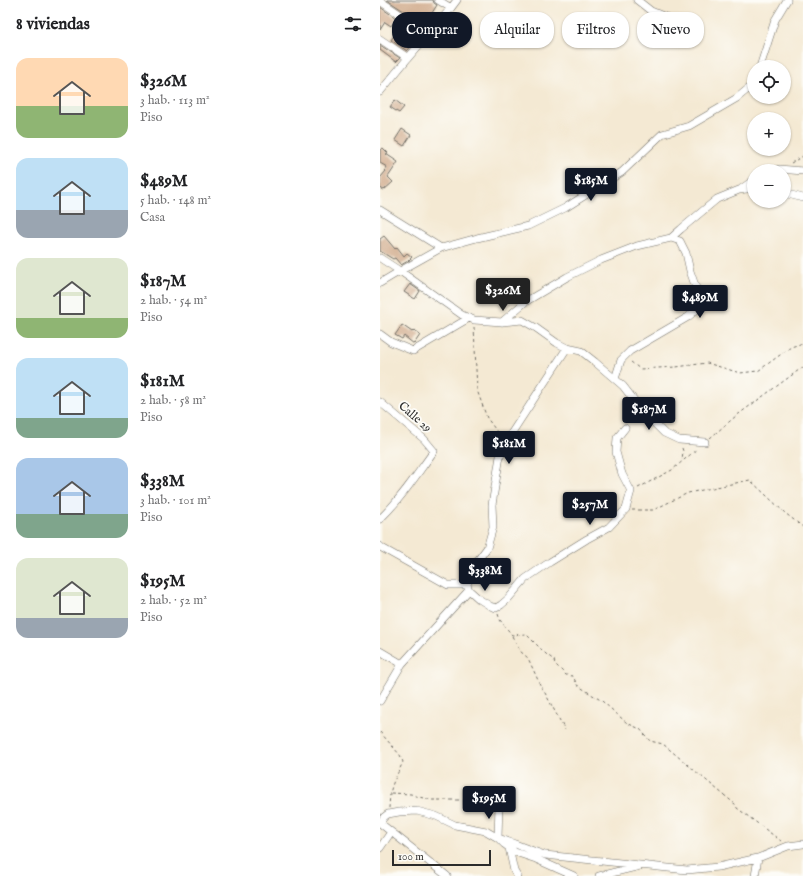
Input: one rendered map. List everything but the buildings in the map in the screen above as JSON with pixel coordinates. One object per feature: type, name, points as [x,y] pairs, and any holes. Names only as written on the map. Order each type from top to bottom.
[{"type":"street","points":[[438,0],[451,8]]},
{"type":"street","points":[[448,12],[457,0]]},
{"type":"street","points":[[637,0],[653,12]]},
{"type":"street","points":[[762,60],[775,20],[787,0]]},
{"type":"street","points":[[380,1],[396,12]]},
{"type":"street","points":[[380,39],[408,58]]},
{"type":"street","points":[[381,89],[417,48]]},
{"type":"street","points":[[380,283],[441,248],[528,226],[565,208],[622,172],[662,134],[689,126],[737,98],[747,90]]},
{"type":"street","points":[[791,170],[803,171]]},
{"type":"street","points":[[502,322],[524,302],[567,277],[601,260],[637,246],[671,238],[717,199],[739,190],[747,185]]},
{"type":"street","points":[[739,190],[747,189]]},
{"type":"street","points":[[791,194],[803,198]]},
{"type":"street","points":[[380,210],[441,248]]},
{"type":"street","points":[[615,379],[621,360],[630,351],[688,318],[695,311],[698,302],[696,288],[686,254],[680,241],[671,238]]},
{"type":"street","points":[[380,258],[462,315],[471,319],[502,322],[522,320],[557,343],[581,352],[596,362],[623,386],[644,413],[664,433],[679,440],[705,442]]},
{"type":"street","points":[[380,334],[391,342],[413,350],[471,319]]},
{"type":"street","points":[[380,701],[402,664],[468,587],[470,574],[475,564],[487,548],[493,527],[492,505],[500,456],[505,443],[567,348]]},
{"type":"street","name":"Calle 29","points":[[380,402],[424,439],[434,451],[413,480],[380,519]]},
{"type":"street","points":[[380,546],[448,585],[468,587],[479,599],[496,608],[508,599],[526,579],[556,558],[609,527],[626,510],[631,491],[622,474],[616,452],[617,438],[625,428]]},
{"type":"street","points":[[380,651],[402,664]]},
{"type":"street","points":[[467,802],[500,804],[498,838],[504,844],[515,852],[536,859],[574,876]]},
{"type":"street","points":[[447,876],[380,823],[384,817],[388,814],[417,811],[436,816],[455,825],[486,831],[498,838],[516,843],[534,852],[545,855],[687,870],[718,867],[758,858],[788,846],[803,844]]},
{"type":"street","points":[[380,848],[391,832]]},
{"type":"street","points":[[509,848],[514,871],[517,876]]},
{"type":"street","points":[[755,876],[758,858]]},
{"type":"street","points":[[599,876],[624,871],[643,865]]},
{"type":"path","points":[[471,319],[477,390],[487,418],[505,443]]},
{"type":"path","points":[[621,360],[627,359],[640,369],[676,367],[707,363],[740,373],[758,371],[791,346],[803,343]]},
{"type":"path","points":[[631,491],[672,470],[736,416],[803,367]]},
{"type":"path","points":[[679,440],[683,451],[682,461]]},
{"type":"path","points":[[626,510],[653,510],[688,493],[750,480],[785,513],[803,527]]},
{"type":"path","points":[[496,608],[500,620],[512,635],[520,651],[528,658],[542,689],[565,730]]},
{"type":"path","points":[[512,635],[526,634],[554,660],[555,664],[566,676],[573,676],[577,685],[602,701],[627,723],[640,729],[650,741],[663,744],[735,804],[737,808],[788,846]]},
{"type":"path","points":[[380,732],[400,755],[403,762],[390,793],[388,814]]},
{"type":"path","points":[[390,793],[410,794],[432,800],[460,800],[467,802]]}]
